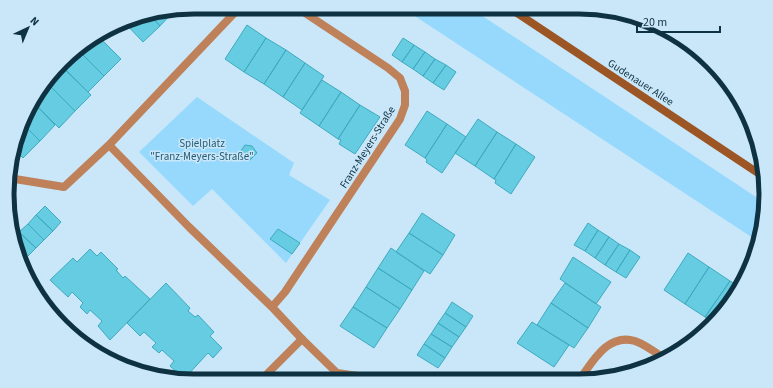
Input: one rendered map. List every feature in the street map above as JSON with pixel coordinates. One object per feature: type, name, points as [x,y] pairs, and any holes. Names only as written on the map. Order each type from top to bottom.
[{"type":"main road","name":"Gudenauer Allee","points":[[519,14],[757,173]]},
{"type":"street","points":[[15,179],[64,187],[110,145],[233,14]]},
{"type":"street","name":"Franz-Meyers-Straße","points":[[272,307],[285,292],[400,119],[405,105],[405,91],[400,78],[388,68],[307,14]]},
{"type":"street","points":[[110,145],[189,227],[272,307],[302,339],[337,373],[344,374]]},
{"type":"street","points":[[268,374],[302,339]]},
{"type":"street","points":[[584,374],[606,346],[620,340],[634,341],[659,355]]},
{"type":"green space","points":[[412,14],[480,14],[759,199],[754,238]]},
{"type":"green space","name":"Spielplatz \"Franz-Meyers-Straße\"","points":[[197,97],[294,163],[289,175],[330,200],[286,263],[212,189],[193,206],[139,152]]},
{"type":"building","points":[[169,16],[160,26],[153,18]]},
{"type":"building","points":[[153,18],[160,26],[143,42],[128,27]]},
{"type":"building","points":[[247,25],[266,38],[244,72],[225,59]]},
{"type":"building","points":[[266,38],[286,50],[264,84],[244,72]]},
{"type":"building","points":[[403,38],[414,45],[402,62],[392,55]]},
{"type":"building","points":[[102,40],[121,59],[104,76],[81,53]]},
{"type":"building","points":[[414,45],[425,52],[413,69],[402,62]]},
{"type":"building","points":[[286,50],[305,63],[283,97],[264,84]]},
{"type":"building","points":[[425,52],[435,59],[423,76],[413,69]]},
{"type":"building","points":[[81,53],[104,76],[88,92],[65,69]]},
{"type":"building","points":[[435,59],[446,65],[433,83],[423,76]]},
{"type":"building","points":[[305,63],[324,76],[302,110],[283,97]]},
{"type":"building","points":[[446,65],[456,72],[444,90],[433,83]]},
{"type":"building","points":[[65,69],[91,95],[75,111],[50,86]]},
{"type":"building","points":[[322,80],[341,92],[319,126],[300,113]]},
{"type":"building","points":[[50,86],[75,111],[59,128],[37,106]]},
{"type":"building","points":[[341,92],[360,105],[338,139],[319,126]]},
{"type":"building","points":[[360,105],[380,117],[355,154],[339,144],[341,140],[338,139]]},
{"type":"building","points":[[37,106],[55,125],[40,141],[27,128]]},
{"type":"building","points":[[427,111],[447,124],[425,158],[405,145]]},
{"type":"building","points":[[478,119],[497,132],[475,166],[455,153]]},
{"type":"building","points":[[447,124],[466,137],[442,173],[426,162],[427,160],[425,158]]},
{"type":"building","points":[[27,128],[40,141],[23,158],[18,153]]},
{"type":"building","points":[[497,132],[516,144],[494,179],[475,166]]},
{"type":"building","points":[[516,144],[535,157],[511,194],[495,183],[496,180],[494,179]]},
{"type":"building","points":[[245,145],[252,146],[257,153],[250,160],[242,158],[240,152]]},
{"type":"building","points":[[45,206],[61,222],[53,231],[36,215]]},
{"type":"building","points":[[422,213],[455,235],[443,255],[409,233]]},
{"type":"building","points":[[36,215],[53,231],[44,240],[28,224]]},
{"type":"building","points":[[588,223],[598,230],[585,251],[574,245]]},
{"type":"building","points":[[28,224],[44,240],[36,248],[19,232]]},
{"type":"building","points":[[278,229],[300,243],[292,254],[270,239]]},
{"type":"building","points":[[598,230],[609,237],[595,258],[585,251]]},
{"type":"building","points":[[19,232],[36,248],[27,257],[25,255],[18,233]]},
{"type":"building","points":[[409,233],[443,255],[430,274],[396,252]]},
{"type":"building","points":[[609,237],[619,244],[605,265],[595,258]]},
{"type":"building","points":[[619,244],[630,250],[616,272],[605,265]]},
{"type":"building","points":[[391,248],[424,271],[412,290],[378,268]]},
{"type":"building","points":[[90,249],[97,256],[101,252],[118,269],[116,270],[123,278],[125,276],[150,299],[110,340],[98,326],[102,321],[90,310],[87,314],[80,307],[83,303],[72,292],[68,297],[50,280],[73,258],[77,262]]},
{"type":"building","points":[[630,250],[640,257],[626,278],[616,272]]},
{"type":"building","points":[[688,253],[709,267],[685,304],[664,290]]},
{"type":"building","points":[[573,257],[611,282],[596,304],[560,279]]},
{"type":"building","points":[[709,267],[730,281],[705,317],[685,304]]},
{"type":"building","points":[[378,268],[412,290],[400,309],[366,287]]},
{"type":"building","points":[[730,281],[735,284],[722,304],[714,313],[708,319],[705,317]]},
{"type":"building","points":[[166,283],[190,308],[188,311],[195,317],[198,315],[214,332],[210,336],[222,348],[213,358],[208,353],[189,374],[178,373],[170,366],[174,361],[162,350],[159,353],[152,347],[156,343],[144,332],[140,336],[127,323]]},
{"type":"building","points":[[565,283],[601,307],[588,328],[551,303]]},
{"type":"building","points":[[366,287],[400,309],[387,328],[353,307]]},
{"type":"building","points":[[452,302],[473,316],[466,327],[445,313]]},
{"type":"building","points":[[551,303],[588,328],[574,348],[537,325]]},
{"type":"building","points":[[353,307],[387,328],[374,348],[340,326]]},
{"type":"building","points":[[445,313],[466,327],[459,337],[438,323]]},
{"type":"building","points":[[532,322],[569,345],[554,367],[517,343]]},
{"type":"building","points":[[438,323],[459,337],[452,347],[431,334]]},
{"type":"building","points":[[431,334],[452,347],[445,358],[424,344]]},
{"type":"building","points":[[424,344],[445,358],[438,368],[417,355]]}]
